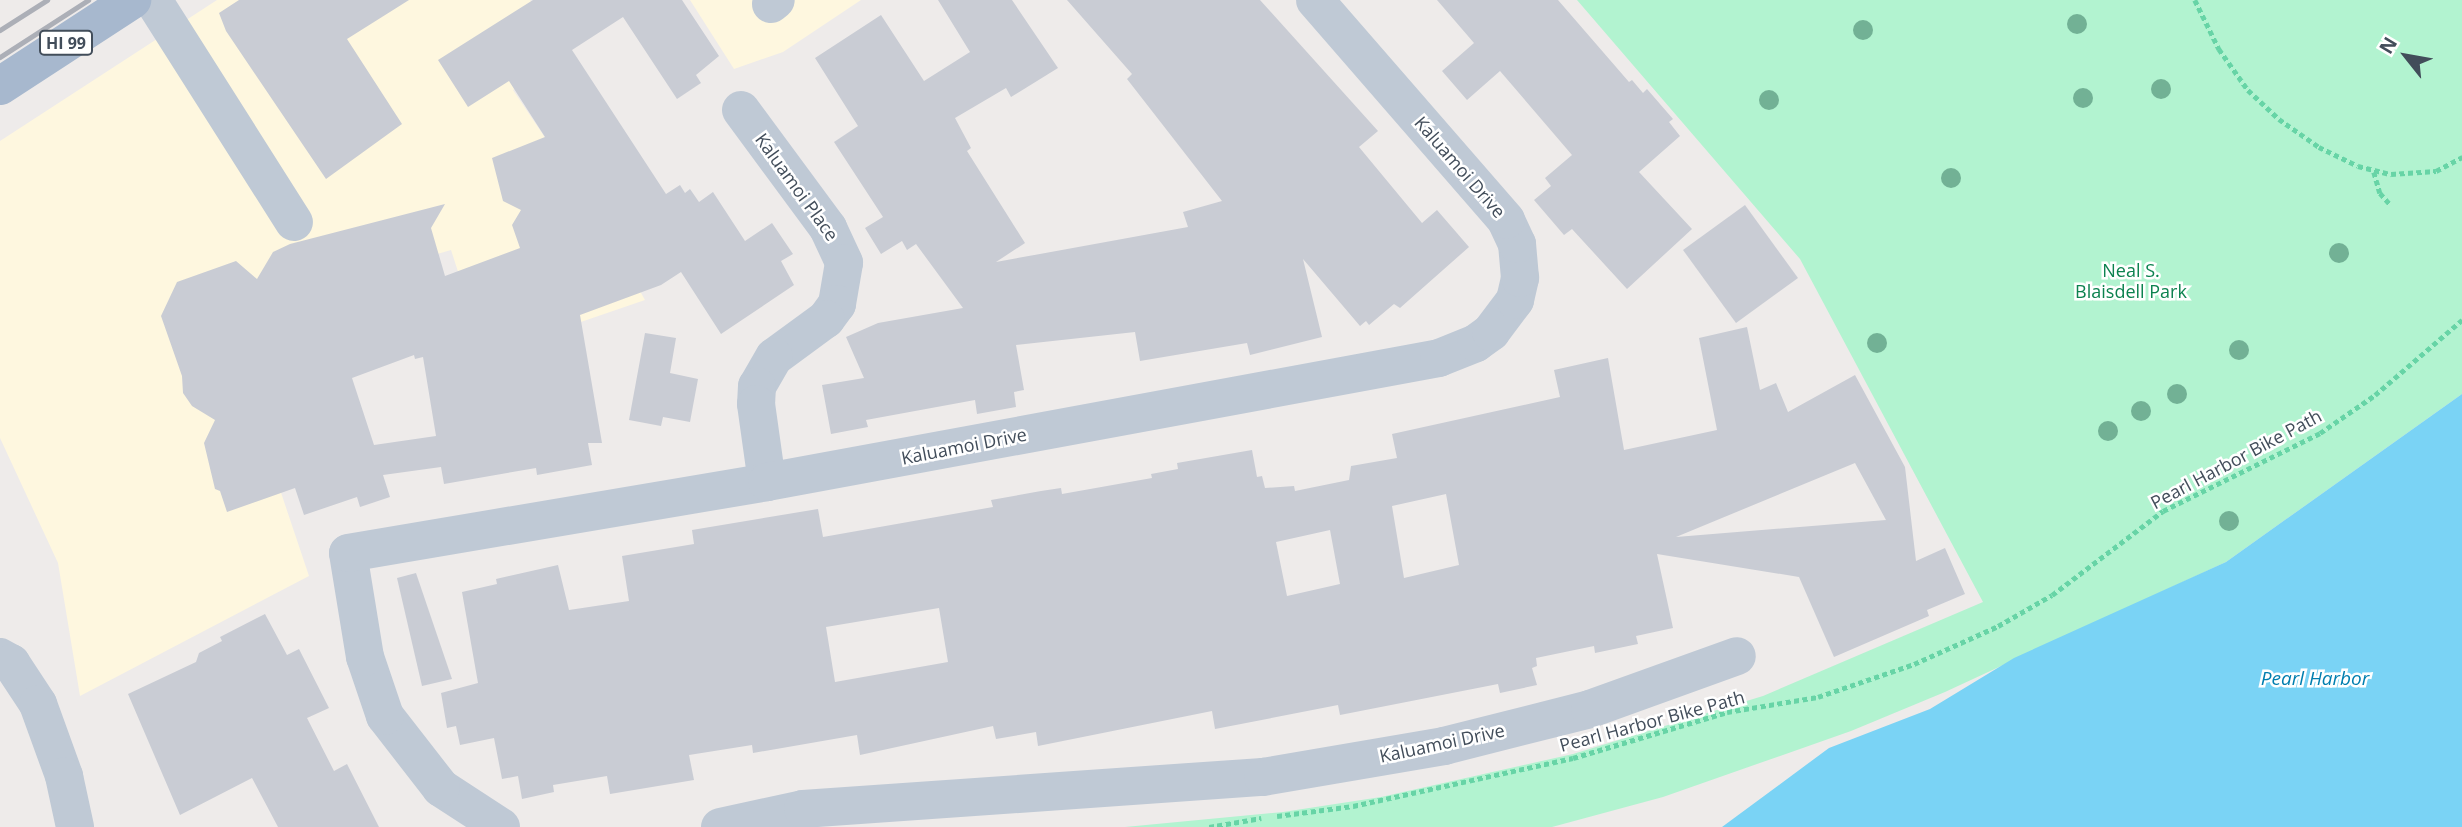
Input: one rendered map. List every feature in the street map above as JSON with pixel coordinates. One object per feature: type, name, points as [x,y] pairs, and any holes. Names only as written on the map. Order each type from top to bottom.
[{"type":"main road","name":"HI 99","points":[[0,86],[132,0]]},
{"type":"street","points":[[153,0],[294,222]]},
{"type":"street","name":"Kaluamoi Drive","points":[[500,827],[441,788],[385,716],[365,657],[348,553],[767,482],[1438,358],[1476,343],[1491,332],[1515,300],[1520,278],[1517,244],[1506,220],[1315,0]]},
{"type":"street","name":"Kaluamoi Place","points":[[741,110],[828,228],[844,263],[837,304],[826,319],[774,357],[757,386],[767,482]]},
{"type":"street","name":"Kaluamoi Drive","points":[[720,827],[803,809],[1276,775],[1444,746],[1590,709],[1737,656]]},
{"type":"street","points":[[0,657],[11,663],[38,704],[64,776],[75,827]]},
{"type":"path","points":[[2195,0],[2219,49],[2263,105],[2319,147],[2374,172],[2411,175],[2436,171],[2462,157]]},
{"type":"path","points":[[2374,172],[2380,193],[2390,204]]},
{"type":"path","name":"Pearl Harbor Bike Path","points":[[1209,827],[1465,783],[1573,758],[1727,712],[1818,697],[1914,664],[1998,626],[2052,595],[2182,500],[2320,433],[2375,395],[2462,320]]},
{"type":"shaded area","points":[[217,0],[530,0],[565,54],[513,90],[599,218],[645,300],[485,355],[451,250],[222,317],[309,576],[80,696],[58,563],[0,438],[0,141]]},
{"type":"shaded area","points":[[690,0],[861,0],[783,52],[734,69]]},
{"type":"green space","name":"Neal S. Blaisdell Park","points":[[1577,0],[2462,0],[2462,394],[2226,562],[1945,692],[1851,731],[1663,797],[1552,827],[1125,827],[1283,812],[1381,797],[1573,754],[1763,696],[1983,602],[1800,259]]},
{"type":"water","name":"Pearl Harbor","points":[[2462,394],[2462,827],[1722,827],[1829,748],[1930,709],[2014,658],[2226,562]]},
{"type":"building","points":[[239,0],[409,0],[347,39],[402,124],[326,179],[226,31],[219,13]]},
{"type":"building","points":[[533,0],[682,0],[719,56],[696,75],[701,83],[677,99],[623,17],[572,50],[666,194],[680,185],[685,193],[690,189],[699,202],[713,192],[745,241],[772,223],[793,254],[781,261],[794,285],[721,334],[681,272],[661,285],[580,315],[602,443],[588,443],[592,465],[537,475],[536,468],[444,484],[441,467],[383,475],[390,497],[360,507],[357,497],[304,515],[295,488],[227,512],[220,491],[215,489],[204,443],[215,420],[192,406],[183,393],[182,376],[161,316],[177,282],[236,261],[257,279],[273,252],[290,244],[445,204],[431,228],[445,276],[520,248],[512,225],[521,210],[503,201],[492,158],[545,137],[509,81],[468,107],[438,60]],"holes":[[[414,355],[415,359],[423,357],[436,436],[374,445],[352,378]]]},
{"type":"building","points":[[938,0],[1012,0],[1058,68],[1011,97],[1006,88],[955,118],[971,148],[967,151],[1025,243],[996,262],[1188,227],[1183,212],[1222,201],[1127,79],[1132,74],[1067,0],[1260,0],[1378,131],[1359,147],[1422,223],[1437,210],[1469,247],[1400,308],[1394,304],[1369,325],[1366,321],[1360,326],[1303,259],[1322,337],[1250,355],[1247,343],[1140,361],[1135,332],[1016,345],[1024,390],[1014,392],[1016,407],[977,414],[975,400],[866,420],[868,427],[831,434],[822,385],[864,378],[846,337],[878,323],[963,308],[916,244],[907,250],[902,241],[881,254],[865,228],[883,217],[834,142],[858,126],[815,58],[881,15],[924,81],[970,52]]},
{"type":"building","points":[[1437,0],[1558,0],[1629,82],[1632,80],[1643,93],[1647,89],[1673,119],[1669,122],[1680,136],[1639,172],[1692,229],[1627,289],[1572,229],[1564,235],[1534,200],[1551,186],[1545,178],[1572,155],[1500,71],[1467,100],[1442,71],[1474,43]]},
{"type":"building","points":[[1745,205],[1798,278],[1736,323],[1683,250]]},
{"type":"building","points":[[1747,327],[1760,390],[1776,383],[1788,412],[1855,375],[1905,467],[1916,561],[1945,548],[1965,594],[1927,610],[1929,616],[1834,657],[1799,577],[1657,554],[1673,628],[1636,636],[1638,644],[1595,653],[1594,646],[1536,658],[1537,666],[1532,668],[1537,685],[1500,693],[1498,684],[1340,715],[1338,705],[1215,729],[1212,711],[1038,746],[1036,732],[996,739],[993,726],[860,755],[857,735],[753,753],[752,745],[689,755],[694,780],[610,794],[607,776],[553,785],[554,792],[522,799],[518,776],[502,779],[494,738],[460,745],[456,726],[447,728],[441,693],[478,683],[462,592],[497,584],[496,579],[558,565],[569,610],[629,601],[622,556],[694,544],[692,530],[818,509],[823,537],[993,507],[991,500],[1041,491],[1061,488],[1062,494],[1152,478],[1151,474],[1178,469],[1177,463],[1252,450],[1257,477],[1262,476],[1265,488],[1294,486],[1295,491],[1349,480],[1351,466],[1397,458],[1392,434],[1560,397],[1554,370],[1608,358],[1624,450],[1717,430],[1699,338]],"holes":[[[1855,463],[1886,520],[1676,537]],[[1446,494],[1459,565],[1404,578],[1392,506]],[[1330,530],[1340,584],[1287,596],[1276,542]],[[939,608],[948,662],[835,682],[826,627]]]},
{"type":"building","points":[[645,333],[676,338],[670,373],[698,379],[690,422],[663,417],[661,426],[629,420]]},
{"type":"building","points":[[416,573],[452,679],[422,686],[397,578]]},
{"type":"building","points":[[265,614],[287,655],[299,649],[329,708],[307,718],[334,771],[347,764],[379,827],[278,827],[252,778],[180,815],[128,694],[196,662],[199,653],[222,641],[220,637]]},
{"type":"railway","points":[[0,30],[47,0]]},
{"type":"railway","points":[[0,57],[88,0]]}]
